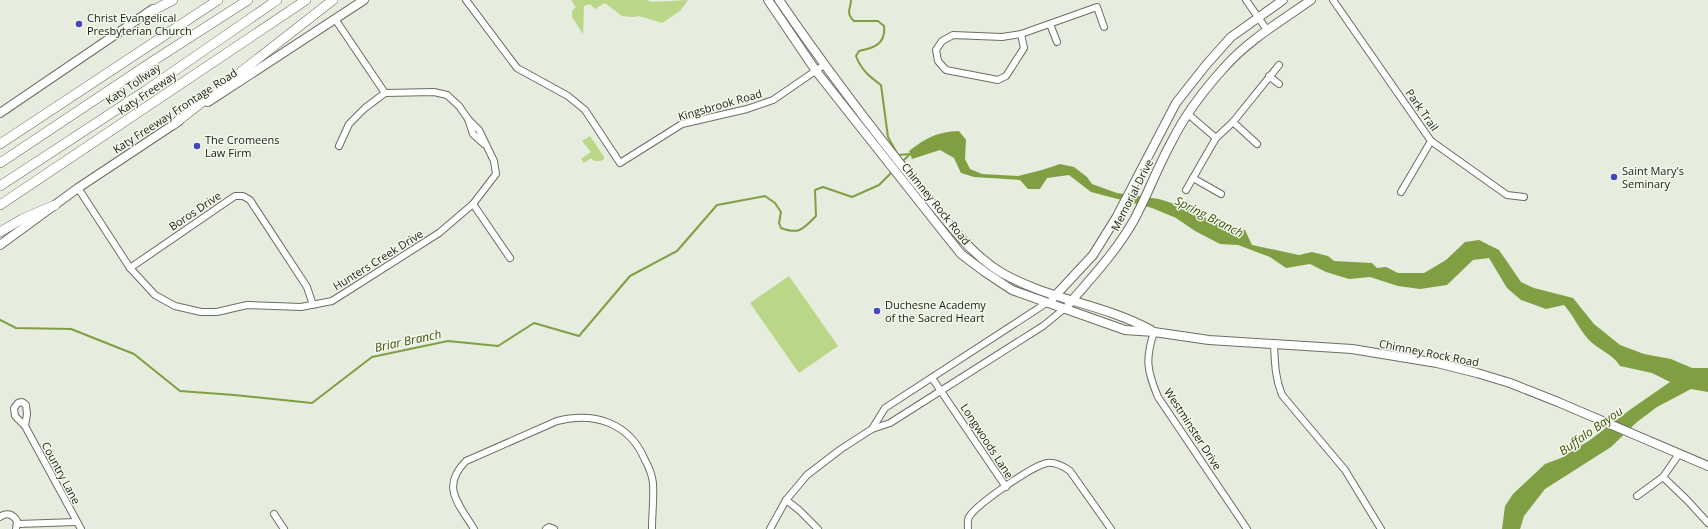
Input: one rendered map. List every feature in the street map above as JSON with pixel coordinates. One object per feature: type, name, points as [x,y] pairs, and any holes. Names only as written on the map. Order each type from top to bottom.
[{"type":"highway","points":[[148,12],[173,0]]},
{"type":"highway","points":[[0,144],[218,0]]},
{"type":"highway","name":"Katy Tollway","points":[[0,163],[248,0]]},
{"type":"highway","name":"Katy Tollway","points":[[0,186],[138,95],[277,0]]},
{"type":"highway","name":"Katy Freeway","points":[[0,205],[306,0]]},
{"type":"highway","points":[[174,124],[333,0]]},
{"type":"highway","points":[[0,232],[22,219],[55,205]]},
{"type":"main road","points":[[0,113],[167,0]]},
{"type":"main road","name":"Katy Freeway Frontage Road","points":[[0,245],[78,188],[364,0]]},
{"type":"main road","name":"Chimney Rock Road","points":[[768,0],[816,71],[962,254],[1012,290],[1125,330],[1154,332],[1209,340],[1352,349],[1437,363],[1478,373],[1510,384],[1659,444],[1708,466]]},
{"type":"main road","name":"Chimney Rock Road","points":[[780,0],[824,65],[914,180],[949,223],[981,258],[1002,273],[1041,292],[1072,300],[1135,322],[1154,332]]},
{"type":"main road","name":"Memorial Drive","points":[[1048,302],[1056,296],[1093,255],[1116,218],[1176,103],[1201,71],[1232,37],[1283,0]]},
{"type":"main road","name":"Memorial Drive","points":[[1065,308],[1097,273],[1118,245],[1133,221],[1172,140],[1188,114],[1223,68],[1242,50],[1267,30],[1311,0]]},
{"type":"main road","points":[[941,229],[949,223]]},
{"type":"street","name":"Kingsbrook Road","points":[[466,0],[517,68],[568,96],[585,110],[620,163],[682,124],[747,110],[773,100],[824,65]]},
{"type":"street","points":[[1246,0],[1267,30]]},
{"type":"street","name":"Park Trail","points":[[1333,0],[1431,141],[1507,195],[1524,197]]},
{"type":"street","points":[[1021,34],[1024,48],[1015,65],[1006,76],[998,80],[946,70],[938,61],[936,50],[942,41],[953,35],[1002,36],[1021,34],[1097,8],[1104,28]]},
{"type":"street","points":[[335,19],[386,93],[365,108],[349,124],[339,146]]},
{"type":"street","points":[[1050,24],[1057,42]]},
{"type":"street","points":[[1186,190],[1216,138],[1234,122],[1279,65]]},
{"type":"street","points":[[1269,76],[1279,84]]},
{"type":"street","name":"Hunters Creek Drive","points":[[78,188],[130,268],[155,295],[175,306],[200,312],[217,312],[247,305],[301,307],[314,306],[332,301],[439,233],[473,204],[496,174],[494,161],[479,130],[468,119],[459,106],[447,95],[434,92],[386,93]]},
{"type":"street","points":[[1188,114],[1216,138]]},
{"type":"street","points":[[1234,122],[1257,144]]},
{"type":"street","points":[[1401,192],[1431,141]]},
{"type":"street","points":[[1193,178],[1220,194]]},
{"type":"street","name":"Boros Drive","points":[[130,268],[235,196],[243,196],[250,200],[307,287],[314,306]]},
{"type":"street","points":[[473,204],[510,258]]},
{"type":"street","name":"Memorial Drive","points":[[872,429],[885,408],[1048,302]]},
{"type":"street","name":"Memorial Drive","points":[[770,529],[786,500],[807,475],[841,448],[872,429],[890,424],[1043,326],[1065,308]]},
{"type":"street","name":"Westminster Drive","points":[[1154,332],[1148,349],[1148,366],[1151,380],[1158,397],[1247,529]]},
{"type":"street","points":[[1274,345],[1276,382],[1282,395],[1345,470],[1381,529]]},
{"type":"street","name":"Longwoods Lane","points":[[932,378],[942,390],[1006,487],[978,506],[968,518],[968,529]]},
{"type":"street","points":[[474,529],[456,498],[452,488],[457,470],[466,461],[557,421],[588,417],[604,420],[614,425],[625,432],[640,446],[650,470],[653,483],[652,529]]},
{"type":"street","name":"Country Lane","points":[[25,426],[81,529]]},
{"type":"street","points":[[1637,496],[1663,477],[1679,454]]},
{"type":"street","points":[[1006,487],[1038,466],[1054,463],[1063,466],[1070,471],[1111,529]]},
{"type":"street","points":[[1663,477],[1708,523]]},
{"type":"street","points":[[786,500],[799,510],[818,529]]},
{"type":"street","points":[[0,517],[5,514],[12,515],[17,526],[76,522]]},
{"type":"street","points":[[274,514],[284,529]]},
{"type":"street","points":[[546,529],[549,527],[554,529]]},
{"type":"shaded area","points":[[571,0],[646,0],[653,2],[688,0],[680,11],[662,23],[639,16],[622,16],[605,3],[595,9],[590,4],[584,6],[583,34],[572,17],[572,11],[576,7]]},
{"type":"shaded area","points":[[959,131],[966,140],[965,159],[970,169],[982,174],[1018,176],[1060,164],[1074,167],[1087,177],[1092,184],[1117,193],[1159,199],[1197,211],[1211,222],[1226,223],[1230,228],[1245,230],[1252,245],[1299,255],[1312,252],[1328,256],[1334,261],[1372,263],[1377,268],[1386,267],[1398,273],[1424,273],[1446,260],[1465,242],[1479,240],[1499,250],[1521,282],[1534,288],[1573,298],[1594,324],[1620,345],[1644,354],[1671,359],[1692,368],[1708,368],[1708,392],[1691,389],[1657,407],[1637,422],[1611,447],[1545,489],[1524,516],[1520,529],[1502,529],[1505,506],[1513,494],[1545,464],[1561,458],[1590,440],[1670,382],[1652,373],[1620,366],[1613,358],[1588,339],[1564,305],[1546,309],[1521,300],[1507,288],[1489,258],[1473,260],[1447,285],[1420,289],[1398,286],[1370,277],[1349,279],[1326,272],[1310,264],[1286,268],[1270,257],[1238,245],[1220,244],[1195,231],[1176,218],[1152,208],[1091,192],[1069,175],[1047,178],[1040,189],[1028,189],[1020,180],[974,177],[961,173],[954,158],[940,150],[912,159],[909,151],[932,136]]},
{"type":"shaded area","points":[[590,136],[604,159],[601,161],[594,161],[591,158],[584,163],[581,159],[591,152],[582,141]]},
{"type":"shaded area","points":[[789,276],[838,346],[799,373],[750,303]]},
{"type":"waterway","name":"Spring Branch","points":[[851,0],[849,13],[854,21],[878,21],[884,26],[881,41],[874,47],[859,51],[856,56],[866,73],[881,85],[888,137],[898,155],[911,154]]},
{"type":"waterway","name":"Briar Branch","points":[[902,162],[909,155]]},
{"type":"waterway","name":"Briar Branch","points":[[0,320],[16,328],[71,329],[134,354],[180,391],[312,403],[372,357],[448,341],[498,346],[534,323],[579,336],[630,276],[677,251],[717,205],[765,196],[775,203],[781,212],[779,223],[781,228],[797,231],[816,216],[815,190],[823,187],[852,197],[879,185],[893,171]]},
{"type":"place","name":"Christ Evangelical Presbyterian Church","points":[[79,24]]},
{"type":"place","name":"The Cromeens Law Firm","points":[[197,146]]},
{"type":"place","name":"Saint Mary's Seminary","points":[[1614,177]]},
{"type":"place","name":"Duchesne Academy of the Sacred Heart","points":[[877,311]]},
{"type":"water label","name":"Buffalo Bayou","points":[[1591,431]]}]
